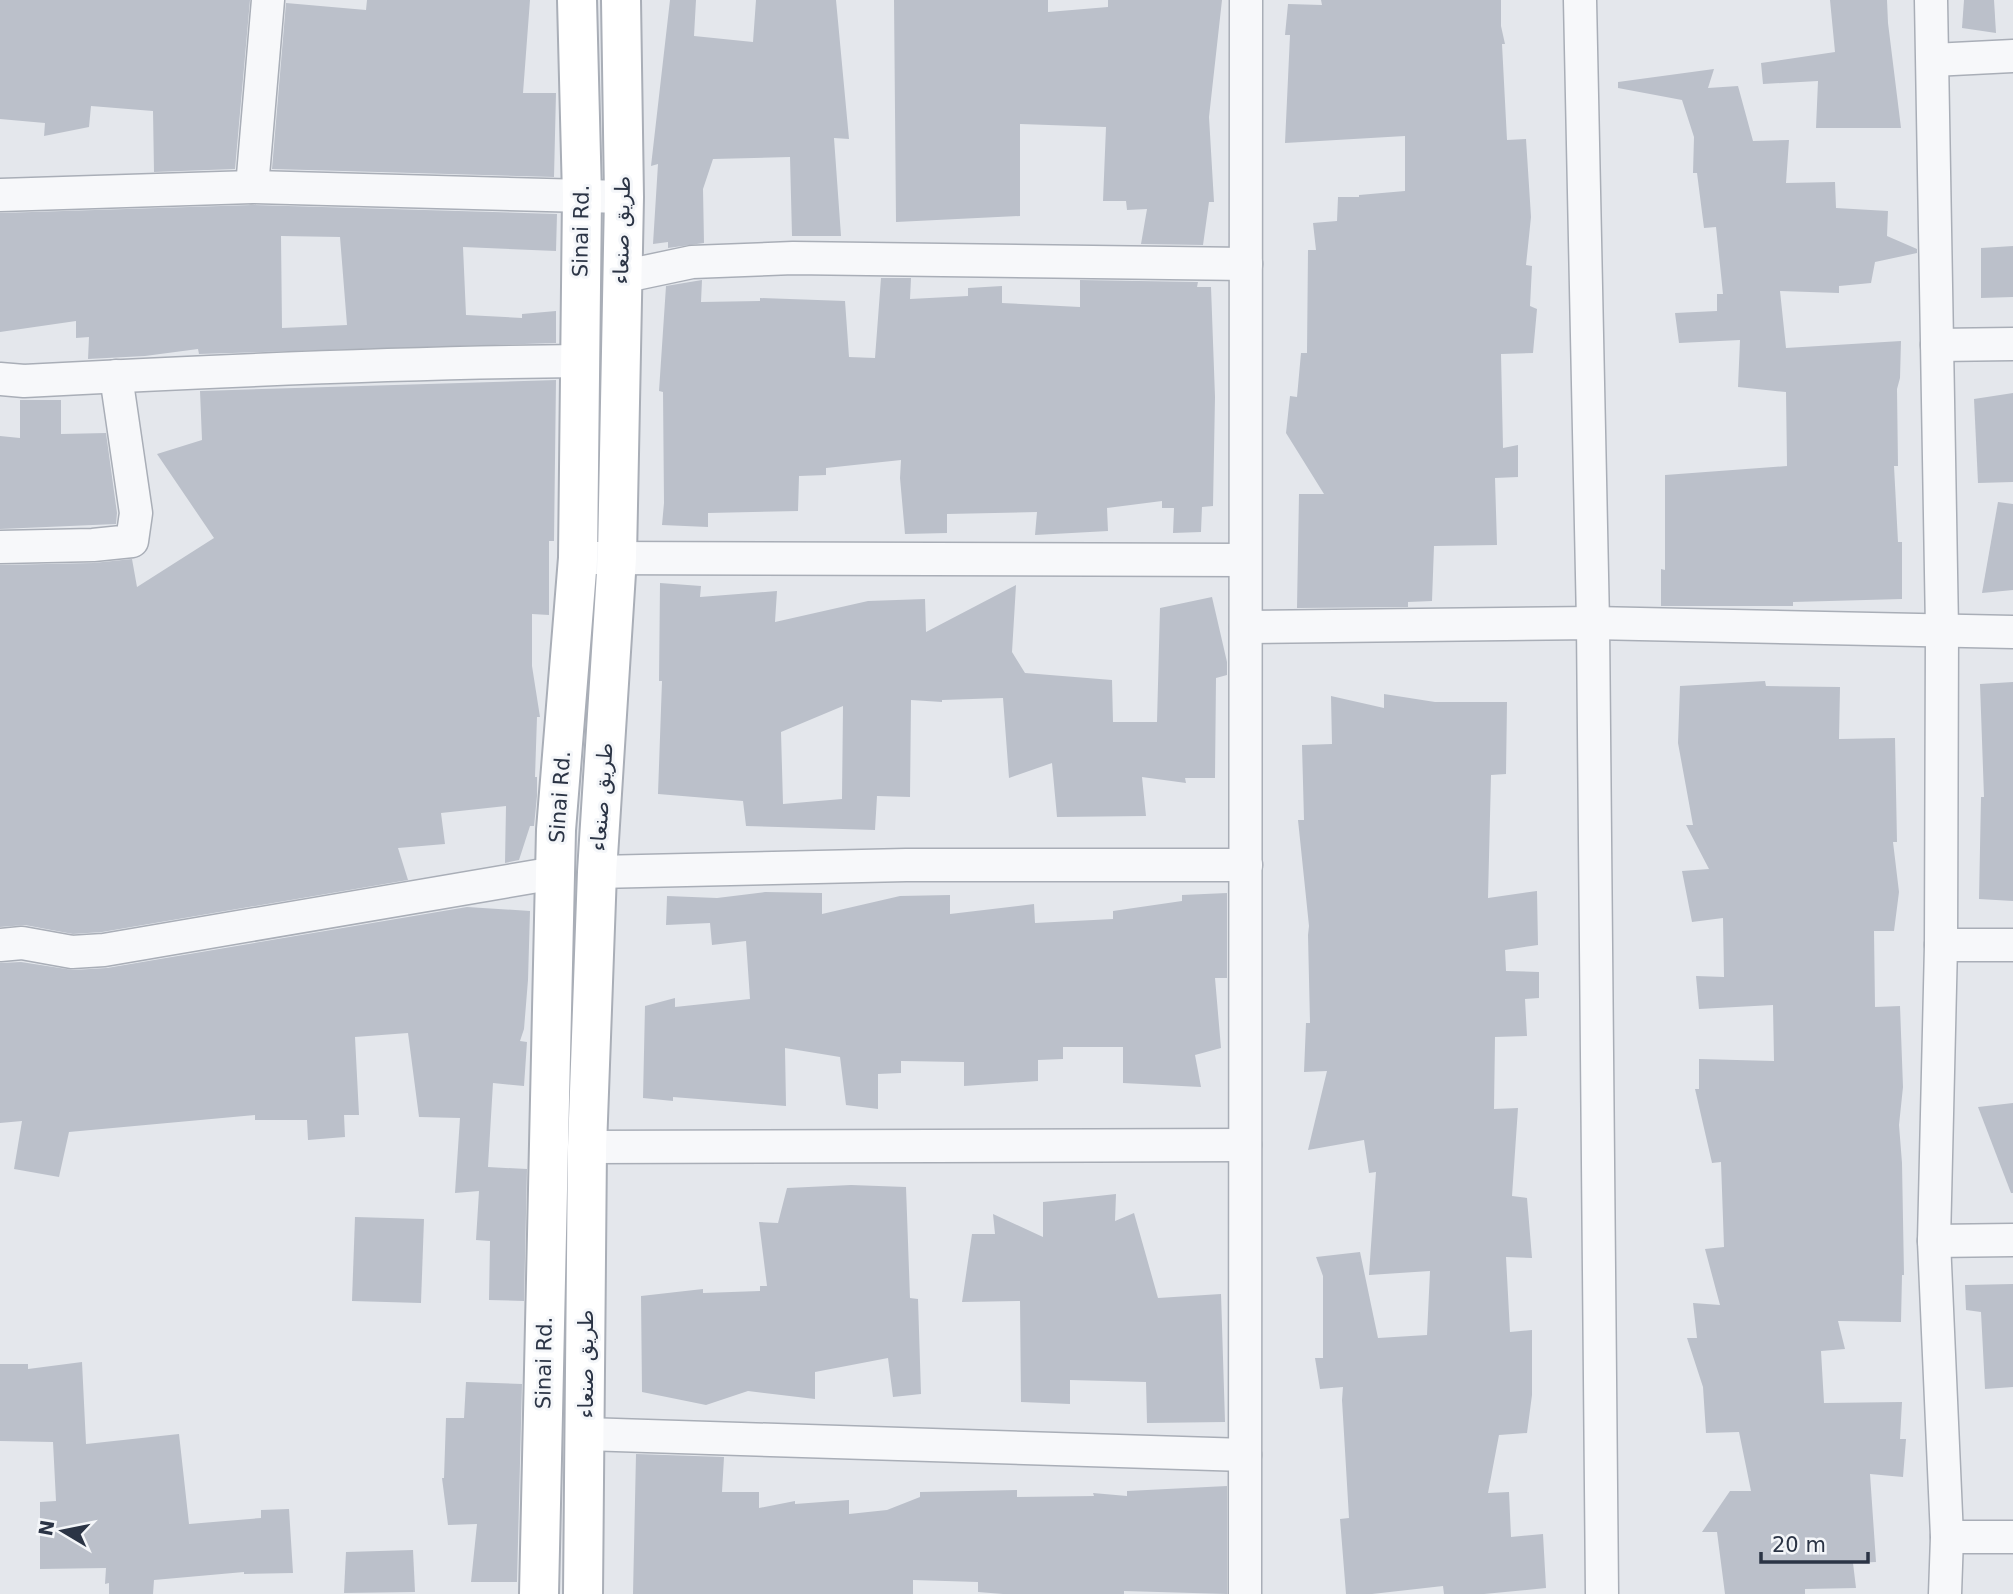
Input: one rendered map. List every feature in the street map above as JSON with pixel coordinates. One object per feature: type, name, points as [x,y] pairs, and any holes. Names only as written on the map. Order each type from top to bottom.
[{"type":"main road","name":"Sinai Rd.","points":[[538,1594],[556,830],[578,558],[582,196],[577,0]]},
{"type":"main road","name":"طريق صنعاء","points":[[583,1594],[587,1147],[597,872],[617,557],[624,197],[621,0]]},
{"type":"street","points":[[252,187],[268,0]]},
{"type":"street","points":[[1245,1594],[1246,0]]},
{"type":"street","points":[[1580,0],[1593,623],[1602,1594]]},
{"type":"street","points":[[1931,0],[1942,629],[1941,945],[1934,1241],[1947,1537],[1945,1594]]},
{"type":"street","points":[[1933,60],[2013,56]]},
{"type":"street","points":[[0,195],[252,187],[624,197]]},
{"type":"street","points":[[621,277],[692,262],[793,258],[1246,264]]},
{"type":"street","points":[[1937,345],[2013,344]]},
{"type":"street","points":[[0,379],[24,382],[395,363],[579,360]]},
{"type":"street","points":[[0,547],[93,545],[132,541],[136,513],[116,376]]},
{"type":"street","points":[[578,558],[1245,559]]},
{"type":"street","points":[[1245,627],[1593,623],[2013,632]]},
{"type":"street","points":[[597,872],[906,864],[1245,865]]},
{"type":"street","points":[[0,945],[22,943],[72,952],[104,950],[555,873]]},
{"type":"street","points":[[1941,945],[2013,945]]},
{"type":"street","points":[[587,1147],[1245,1145]]},
{"type":"street","points":[[1934,1241],[2013,1240]]},
{"type":"street","points":[[585,1434],[1245,1455]]},
{"type":"street","points":[[1947,1537],[2013,1537]]},
{"type":"building","points":[[0,0],[250,0],[235,169],[154,172],[153,111],[91,106],[89,127],[44,136],[45,123],[0,119]]},
{"type":"building","points":[[367,0],[530,0],[523,93],[556,93],[554,177],[272,169],[286,3],[366,10]]},
{"type":"building","points":[[670,0],[696,0],[694,36],[753,42],[756,0],[836,0],[849,139],[834,138],[841,236],[792,236],[790,157],[713,159],[703,189],[704,243],[668,248],[668,242],[653,244],[658,164],[651,166]]},
{"type":"building","points":[[894,0],[1048,0],[1048,12],[1108,7],[1108,0],[1222,0],[1209,117],[1214,202],[1209,202],[1203,245],[1141,244],[1147,209],[1127,210],[1126,201],[1103,201],[1106,127],[1020,124],[1020,216],[896,222]]},
{"type":"building","points":[[1321,0],[1501,0],[1501,26],[1505,44],[1502,44],[1507,140],[1526,139],[1531,217],[1526,265],[1532,266],[1530,306],[1537,309],[1533,353],[1501,354],[1503,448],[1518,445],[1518,477],[1495,478],[1497,545],[1434,546],[1432,601],[1408,602],[1408,607],[1297,608],[1299,494],[1324,494],[1286,433],[1290,396],[1297,397],[1301,353],[1307,353],[1308,250],[1316,250],[1313,223],[1337,221],[1338,197],[1405,191],[1405,136],[1285,143],[1290,35],[1285,35],[1288,4],[1322,5]]},
{"type":"building","points":[[1830,0],[1887,0],[1901,128],[1816,128],[1818,81],[1763,84],[1761,63],[1835,52]]},
{"type":"building","points":[[1964,0],[1994,0],[1996,33],[1962,28]]},
{"type":"building","points":[[1714,69],[1708,88],[1738,86],[1753,141],[1789,140],[1786,183],[1835,182],[1836,208],[1888,211],[1887,236],[1917,249],[1917,253],[1875,262],[1871,283],[1839,286],[1839,293],[1780,291],[1786,348],[1901,341],[1897,389],[1898,466],[1894,466],[1898,542],[1902,542],[1902,599],[1793,602],[1793,606],[1661,606],[1661,569],[1665,570],[1665,475],[1787,466],[1786,392],[1738,387],[1740,340],[1679,343],[1675,313],[1717,311],[1717,294],[1723,294],[1716,227],[1704,228],[1697,173],[1693,173],[1694,137],[1682,100],[1618,88],[1618,82]]},
{"type":"building","points":[[252,205],[557,214],[556,251],[463,247],[466,315],[522,318],[522,314],[556,311],[556,343],[199,354],[198,349],[145,356],[88,359],[89,337],[76,338],[76,321],[0,332],[0,213]],"holes":[[[281,236],[340,237],[347,325],[282,328]]]},
{"type":"building","points":[[2013,246],[2013,297],[1981,298],[1981,248]]},
{"type":"building","points":[[881,278],[911,278],[910,299],[968,296],[968,288],[1002,286],[1002,303],[1080,307],[1080,280],[1198,282],[1197,287],[1211,287],[1215,397],[1213,506],[1202,507],[1201,532],[1173,533],[1174,508],[1162,508],[1162,501],[1107,508],[1108,531],[1035,535],[1037,512],[947,514],[947,533],[905,534],[901,460],[826,468],[826,475],[799,476],[798,511],[708,513],[708,527],[662,525],[663,392],[659,391],[666,286],[702,280],[701,302],[760,301],[760,298],[845,301],[849,357],[875,358]]},
{"type":"building","points":[[556,380],[554,541],[549,541],[549,615],[532,614],[532,666],[540,717],[537,717],[537,796],[534,826],[530,826],[519,860],[505,863],[506,806],[441,813],[445,844],[398,848],[408,880],[102,932],[73,934],[25,925],[0,927],[0,565],[93,563],[132,559],[137,587],[214,538],[157,454],[202,440],[200,391]]},
{"type":"building","points":[[2013,393],[2013,482],[1978,483],[1974,399]]},
{"type":"building","points":[[20,400],[61,400],[61,434],[106,433],[117,513],[116,524],[0,529],[0,436],[20,438]]},
{"type":"building","points":[[1998,502],[2013,504],[2013,590],[1982,593]]},
{"type":"building","points":[[660,583],[701,586],[700,597],[777,591],[775,622],[868,601],[925,599],[926,632],[1016,585],[1012,652],[1025,673],[1112,680],[1113,722],[1157,722],[1160,608],[1212,597],[1227,662],[1227,675],[1216,678],[1215,778],[1185,778],[1186,783],[1142,777],[1146,816],[1057,817],[1052,763],[1009,778],[1003,698],[942,702],[911,700],[910,797],[877,796],[875,830],[746,826],[743,801],[658,794],[662,681],[659,681]],"holes":[[[843,706],[842,799],[783,804],[781,732]]]},
{"type":"building","points":[[1765,681],[1766,686],[1840,687],[1839,739],[1895,738],[1897,842],[1893,842],[1899,892],[1894,931],[1874,931],[1875,1007],[1900,1006],[1903,1087],[1899,1125],[1904,1275],[1901,1322],[1838,1321],[1845,1349],[1821,1351],[1824,1403],[1902,1402],[1900,1439],[1906,1439],[1903,1477],[1870,1474],[1876,1562],[1853,1563],[1856,1588],[1805,1589],[1805,1594],[1725,1594],[1717,1532],[1702,1532],[1730,1491],[1751,1491],[1739,1432],[1706,1433],[1703,1387],[1687,1338],[1697,1338],[1693,1303],[1720,1305],[1705,1249],[1724,1247],[1721,1162],[1712,1163],[1695,1089],[1699,1089],[1699,1059],[1774,1061],[1773,1005],[1699,1009],[1696,976],[1724,977],[1723,918],[1692,922],[1682,871],[1709,869],[1686,825],[1693,825],[1678,743],[1680,686]]},
{"type":"building","points":[[2013,682],[2013,901],[1979,899],[1981,797],[1984,797],[1980,684]]},
{"type":"building","points":[[1384,694],[1435,702],[1507,702],[1506,774],[1491,775],[1488,898],[1537,891],[1538,945],[1505,950],[1506,971],[1539,972],[1539,998],[1525,999],[1527,1036],[1495,1037],[1494,1109],[1518,1108],[1512,1196],[1527,1198],[1532,1258],[1506,1257],[1510,1332],[1532,1330],[1532,1395],[1527,1433],[1499,1435],[1488,1493],[1509,1492],[1511,1537],[1543,1534],[1546,1588],[1484,1594],[1444,1594],[1443,1586],[1372,1594],[1346,1594],[1340,1519],[1349,1518],[1343,1387],[1320,1389],[1315,1358],[1323,1358],[1323,1276],[1316,1257],[1360,1252],[1378,1338],[1427,1335],[1430,1271],[1369,1275],[1376,1172],[1369,1173],[1364,1140],[1308,1150],[1327,1071],[1304,1072],[1306,1023],[1310,1023],[1309,926],[1298,820],[1304,820],[1302,745],[1332,744],[1331,696],[1384,708]]},
{"type":"building","points":[[765,892],[822,893],[822,914],[900,896],[950,895],[950,914],[1034,904],[1035,923],[1113,919],[1113,911],[1182,901],[1182,895],[1227,893],[1227,978],[1215,978],[1221,1048],[1195,1055],[1201,1087],[1123,1083],[1123,1047],[1063,1047],[1063,1059],[1038,1060],[1038,1081],[964,1086],[964,1062],[901,1061],[901,1073],[878,1074],[878,1109],[846,1105],[840,1057],[785,1048],[786,1106],[673,1097],[673,1101],[643,1098],[645,1006],[675,998],[675,1007],[750,999],[746,941],[712,945],[710,923],[666,925],[667,896],[717,898]]},
{"type":"building","points":[[467,907],[530,911],[528,980],[524,1029],[520,1041],[527,1042],[524,1086],[493,1083],[488,1167],[527,1169],[524,1301],[489,1300],[490,1241],[476,1240],[479,1191],[455,1193],[460,1118],[419,1117],[408,1033],[355,1037],[359,1115],[344,1115],[345,1137],[308,1140],[307,1120],[255,1120],[255,1115],[69,1132],[59,1177],[14,1169],[22,1121],[0,1123],[0,963],[21,962],[73,970],[107,968]]},
{"type":"building","points":[[2013,1103],[2013,1193],[2011,1193],[1978,1107]]},
{"type":"building","points":[[851,1185],[906,1187],[910,1298],[918,1299],[921,1394],[893,1397],[888,1358],[815,1372],[815,1399],[748,1391],[706,1405],[642,1392],[641,1296],[703,1289],[703,1293],[760,1291],[760,1286],[767,1286],[759,1222],[778,1223],[787,1188]]},
{"type":"building","points":[[1116,1194],[1115,1221],[1134,1213],[1158,1298],[1221,1294],[1225,1422],[1147,1423],[1146,1382],[1070,1380],[1070,1404],[1021,1402],[1020,1301],[962,1302],[972,1234],[995,1234],[993,1214],[1043,1237],[1043,1202]]},
{"type":"building","points":[[355,1217],[424,1219],[421,1303],[352,1301]]},
{"type":"building","points":[[2013,1284],[2013,1387],[1985,1389],[1981,1312],[1966,1310],[1965,1285]]},
{"type":"building","points":[[82,1362],[86,1444],[179,1434],[189,1524],[261,1518],[261,1510],[289,1509],[293,1573],[244,1572],[154,1580],[153,1594],[109,1594],[109,1583],[105,1584],[106,1568],[40,1569],[40,1502],[56,1501],[53,1442],[0,1441],[0,1364],[28,1364],[28,1369]]},
{"type":"building","points":[[466,1382],[522,1384],[517,1582],[471,1582],[477,1524],[448,1525],[442,1478],[446,1418],[464,1418]]},
{"type":"building","points":[[636,1454],[724,1457],[722,1492],[759,1492],[759,1508],[795,1501],[795,1504],[849,1500],[849,1514],[887,1510],[920,1497],[920,1492],[1017,1490],[1017,1497],[1094,1496],[1093,1493],[1127,1496],[1127,1491],[1227,1486],[1227,1594],[1124,1591],[1124,1594],[1003,1594],[978,1592],[978,1582],[913,1580],[913,1594],[633,1594]]},
{"type":"building","points":[[413,1550],[415,1592],[344,1593],[346,1552]]}]
